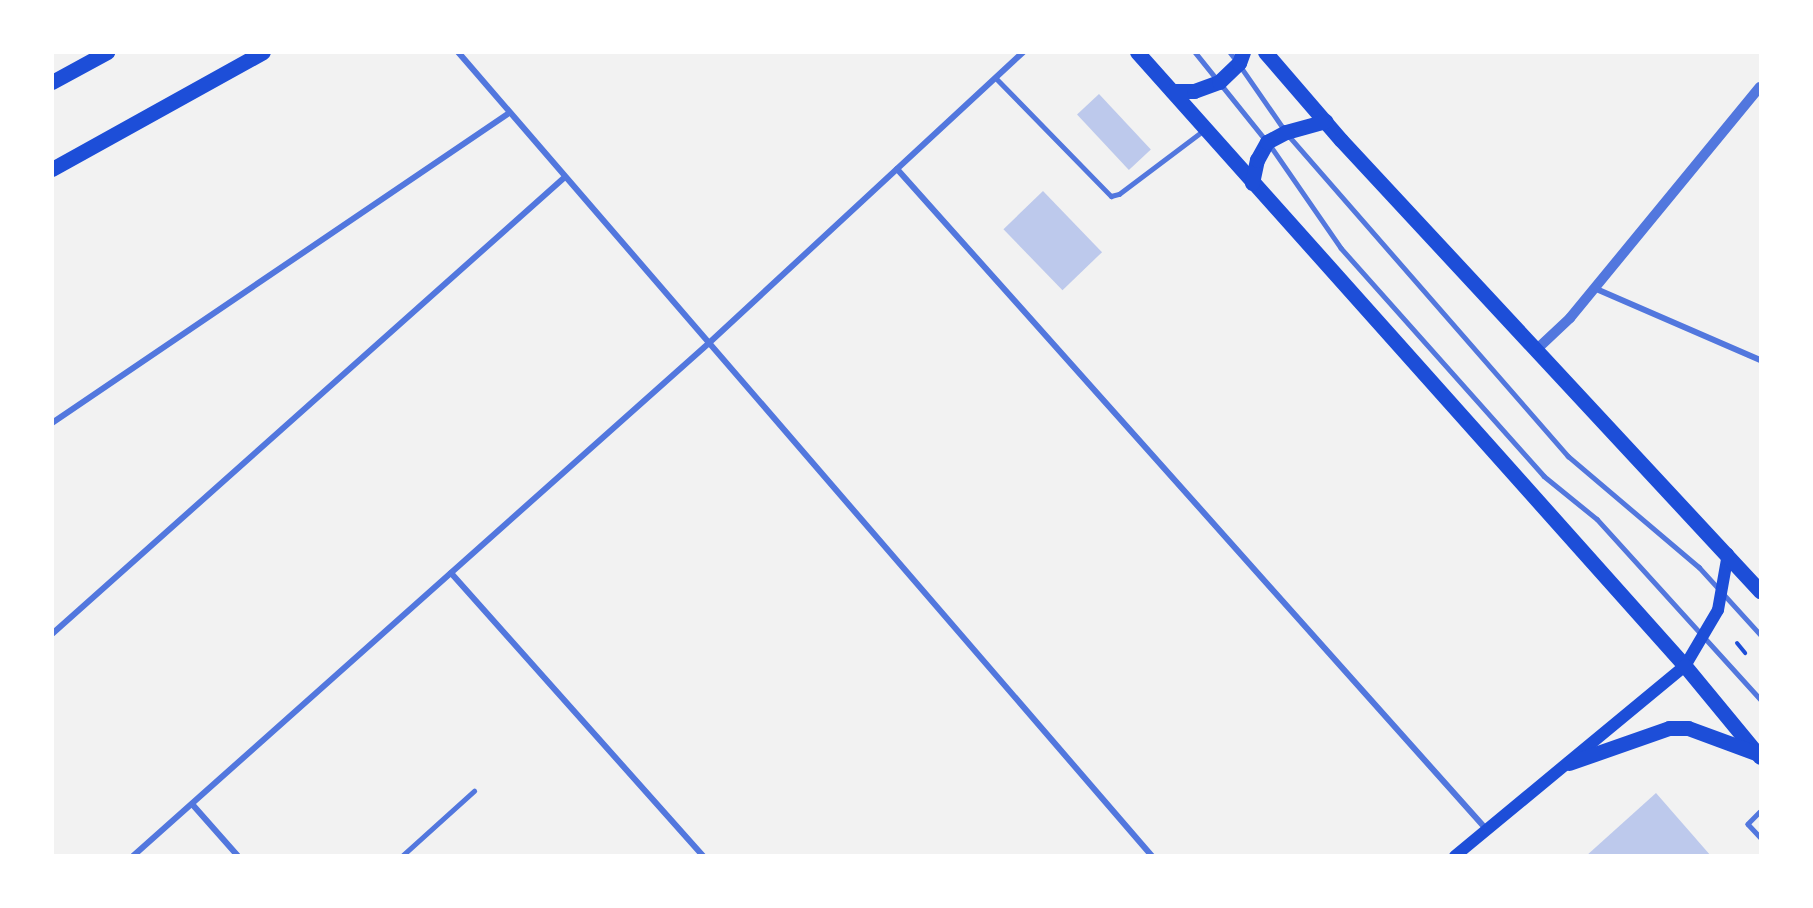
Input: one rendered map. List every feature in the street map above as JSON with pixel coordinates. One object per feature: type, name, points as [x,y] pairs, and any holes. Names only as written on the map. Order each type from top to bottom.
[{"type":"main road","points":[[52,82],[107,52]]},
{"type":"main road","points":[[52,169],[263,52]]},
{"type":"main road","points":[[1137,52],[1684,666],[1759,756]]},
{"type":"main road","points":[[1266,52],[1326,121],[1536,350],[1761,591]]},
{"type":"main road","points":[[1172,91],[1194,91],[1219,82],[1237,56]]},
{"type":"main road","points":[[1252,183],[1257,160],[1267,142],[1286,132],[1326,121]]},
{"type":"main road","points":[[1455,855],[1684,666],[1718,610],[1728,554]]},
{"type":"main road","points":[[1569,763],[1668,728],[1688,728],[1759,756]]},
{"type":"street","points":[[459,52],[509,113],[1152,855]]},
{"type":"street","points":[[133,855],[708,343],[1023,52]]},
{"type":"street","points":[[1536,350],[1570,318],[1761,87]]},
{"type":"street","points":[[52,423],[509,113]]},
{"type":"street","points":[[897,169],[1486,829]]},
{"type":"street","points":[[52,634],[565,177]]},
{"type":"street","points":[[1594,288],[1761,360]]},
{"type":"street","points":[[451,573],[703,855]]},
{"type":"street","points":[[192,804],[238,855]]},
{"type":"lane","points":[[1194,52],[1267,142],[1341,248],[1544,476],[1597,519],[1761,699]]},
{"type":"lane","points":[[1237,56],[1286,132],[1568,456],[1722,589],[1761,634]]},
{"type":"lane","points":[[996,78],[1111,196],[1119,194],[1205,129]]},
{"type":"lane","points":[[402,855],[474,791]]},
{"type":"lane","points":[[1761,812],[1748,824],[1761,837]]},
{"type":"building","points":[[1099,94],[1151,150],[1129,170],[1077,114]]},
{"type":"building","points":[[1043,191],[1102,252],[1062,290],[1003,229]]},
{"type":"building","points":[[1656,793],[1711,856],[1586,856]]}]
